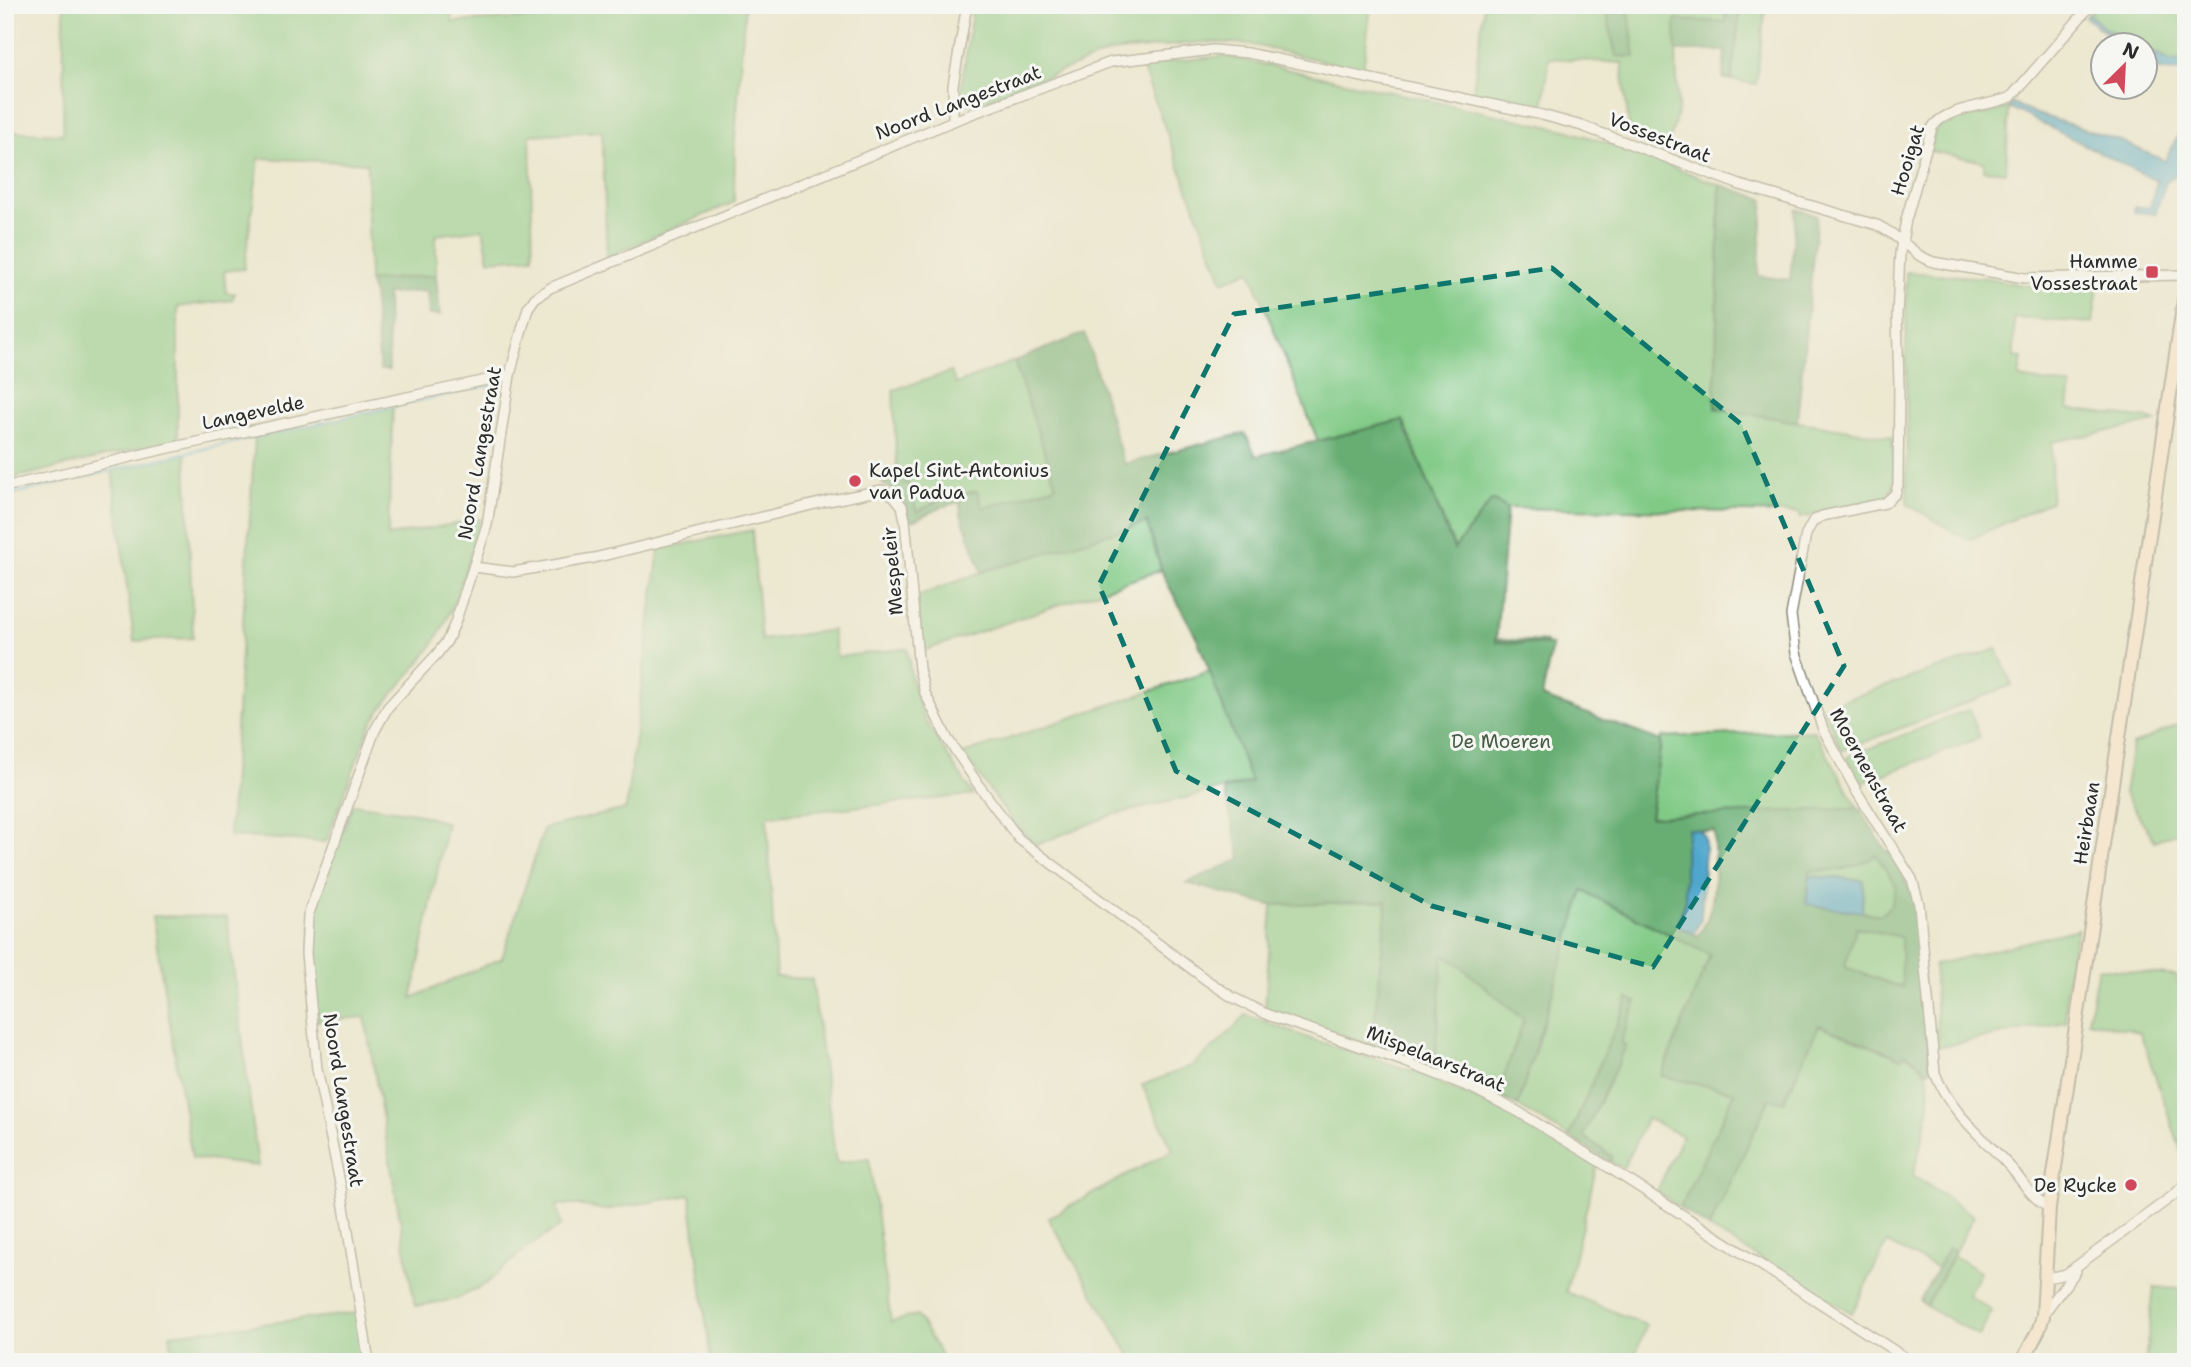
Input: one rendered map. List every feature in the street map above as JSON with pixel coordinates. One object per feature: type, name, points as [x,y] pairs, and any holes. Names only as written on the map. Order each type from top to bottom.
[{"type":"main road","name":"Heirbaan","points":[[2022,1362],[2039,1329],[2043,1314],[2049,1208],[2186,287]]},
{"type":"street","points":[[953,121],[953,85],[967,5]]},
{"type":"street","name":"Hooigat","points":[[1902,240],[1925,144],[1935,122],[1948,113],[1995,104],[2011,97],[2091,5]]},
{"type":"street","name":"Vossestraat","points":[[1111,62],[1213,50],[1248,53],[1542,115],[1593,130],[1740,186],[1877,225],[1902,240],[1920,256],[1933,262],[2025,278],[2186,275]]},
{"type":"street","name":"Noord Langestraat","points":[[369,1362],[341,1188],[317,1069],[306,953],[308,916],[375,730],[388,707],[447,640],[474,567],[487,525],[510,375],[528,308],[535,298],[550,288],[953,121],[1111,62]]},
{"type":"street","name":"Moernenstraat","points":[[1902,240],[1897,304],[1898,485],[1895,494],[1885,503],[1822,516],[1813,521],[1806,534],[1791,615],[1792,632],[1796,653],[1823,729],[1857,792],[1912,879],[1919,904],[1935,1073],[1942,1092],[2029,1192],[2049,1208]]},
{"type":"street","name":"Langevelde","points":[[5,487],[148,453],[510,375]]},
{"type":"street","name":"Mespeleir","points":[[474,567],[513,572],[607,555],[883,490],[894,496],[902,506],[905,520],[916,645],[925,693],[947,738],[980,787],[1019,839],[1052,864]]},
{"type":"street","name":"Mispelaarstraat","points":[[1052,864],[1232,997],[1268,1015],[1403,1061],[1472,1088],[1517,1111],[1912,1362]]},
{"type":"street","points":[[2046,1274],[2060,1277],[2174,1195],[2186,1183]]},
{"type":"street","points":[[2043,1314],[2083,1262]]},
{"type":"highlighted area","points":[[1552,268],[1742,425],[1844,666],[1653,967],[1432,906],[1176,771],[1099,585],[1234,314]]},
{"type":"green space","points":[[64,5],[452,5],[452,22],[549,17],[551,5],[745,5],[735,138],[734,202],[607,257],[602,131],[530,135],[533,257],[489,260],[483,229],[436,235],[436,275],[369,281],[367,163],[259,158],[244,269],[224,271],[226,293],[235,293],[232,300],[178,307],[178,439],[5,480],[5,131],[63,134]]},
{"type":"green space","points":[[973,5],[1371,5],[1363,70],[1249,44],[1203,42],[1111,52],[973,105],[963,103],[960,96]]},
{"type":"green space","points":[[1484,5],[1605,5],[1616,56],[1634,57],[1628,5],[1727,5],[1725,22],[1675,21],[1678,110],[1667,152],[1630,139],[1622,63],[1549,58],[1543,109],[1473,94]]},
{"type":"green space","points":[[1605,5],[1628,5],[1635,57],[1616,56]]},
{"type":"green space","points":[[1727,5],[1741,5],[1731,80],[1723,78],[1725,51],[1676,51],[1675,20],[1725,22]]},
{"type":"green space","points":[[1741,5],[1766,5],[1756,84],[1731,80]]},
{"type":"green space","points":[[2097,5],[2186,5],[2186,60],[2170,61],[2160,56],[2160,32],[2112,32],[2089,14]]},
{"type":"green space","points":[[1225,56],[1566,130],[1626,149],[1720,185],[1715,408],[1892,437],[1894,476],[1889,498],[1800,518],[1800,513],[1507,508],[1492,500],[1455,549],[1403,420],[1318,441],[1250,270],[1223,282],[1141,64]]},
{"type":"green space","points":[[2009,107],[2006,172],[1984,170],[1984,162],[1930,151],[1935,131],[1941,123],[1951,118],[1990,113]]},
{"type":"green space","points":[[1720,185],[1764,199],[1758,276],[1790,280],[1796,209],[1817,215],[1797,422],[1715,408]]},
{"type":"green space","points":[[1906,272],[1988,278],[2022,285],[2098,286],[2093,323],[2014,318],[2014,357],[2022,358],[2019,378],[2071,386],[2068,409],[2156,422],[2052,442],[2051,501],[1969,540],[1907,504]]},
{"type":"green space","points":[[436,275],[440,315],[429,315],[427,291],[387,294],[389,370],[380,370],[373,294],[369,281]]},
{"type":"green space","name":"De Moeren","points":[[1085,333],[1124,464],[1245,433],[1256,456],[1403,420],[1454,549],[1492,500],[1507,508],[1496,642],[1552,645],[1542,697],[1661,741],[1650,817],[1859,808],[1885,849],[1895,858],[1915,901],[1931,1070],[1926,1071],[1915,1059],[1904,1054],[1901,1058],[1819,1025],[1784,1102],[1770,1098],[1709,1228],[1680,1208],[1735,1092],[1661,1076],[1710,955],[1583,891],[1518,1106],[1497,1096],[1524,1020],[1457,963],[1443,955],[1435,1069],[1372,1046],[1387,901],[1268,905],[1186,883],[1241,859],[1224,790],[1251,782],[1197,638],[1164,577],[1147,522],[982,572],[961,514],[960,502],[941,507],[913,521],[908,518],[901,497],[882,484],[897,476],[910,486],[917,512],[943,498],[977,491],[983,508],[1056,486],[1014,361]],"holes":[[[1688,830],[1714,831],[1712,899],[1705,925],[1698,936],[1678,926],[1685,900]],[[1876,855],[1896,886],[1891,905],[1881,915],[1806,904],[1810,871],[1845,868]],[[1856,927],[1901,937],[1902,988],[1845,967]]]},
{"type":"green space","points":[[1014,361],[1056,486],[983,508],[976,491],[943,498],[917,513],[910,486],[897,476],[893,390],[951,372],[956,384]]},
{"type":"green space","points":[[393,407],[388,536],[481,519],[456,597],[435,641],[369,728],[326,842],[229,836],[255,437]]},
{"type":"green space","points":[[186,453],[193,638],[134,641],[112,470]]},
{"type":"green space","points":[[1147,522],[1161,570],[920,652],[915,597],[982,572]]},
{"type":"green space","points":[[752,530],[761,640],[832,630],[837,657],[907,648],[912,682],[925,720],[973,795],[767,816],[776,977],[812,979],[836,1163],[869,1158],[891,1322],[917,1315],[945,1362],[711,1362],[690,1195],[605,1210],[557,1205],[561,1226],[526,1248],[486,1284],[457,1299],[415,1306],[365,1017],[317,1021],[310,959],[314,909],[353,804],[415,813],[447,823],[412,998],[502,958],[544,828],[626,809],[659,549]]},
{"type":"green space","name":"De Moeren","points":[[1455,637],[1546,642],[1538,697],[1529,1070],[1583,890],[1711,955],[1661,1075],[1735,1092],[1680,1208],[1657,1191],[1682,1136],[1647,1118],[1623,1168],[1610,1162],[1612,1156],[1583,1136],[1626,1046],[1621,1042],[1636,1002],[1628,999],[1569,1137],[1518,1106],[1435,1069],[1442,955],[1456,962]]},
{"type":"green space","points":[[1997,649],[2012,685],[1842,751],[1822,707]]},
{"type":"green space","points":[[1210,671],[1251,782],[1109,816],[1036,845],[1011,819],[963,754]]},
{"type":"green space","points":[[1970,709],[1980,738],[1862,783],[1847,757]]},
{"type":"green space","points":[[2186,721],[2186,829],[2155,841],[2124,793],[2132,745]]},
{"type":"green space","points":[[1814,731],[1858,808],[1649,825],[1662,737]]},
{"type":"green space","points":[[1876,855],[1897,886],[1891,905],[1881,915],[1862,912],[1863,880],[1810,876],[1810,871],[1842,870]]},
{"type":"green space","points":[[1387,901],[1372,1046],[1265,1008],[1272,905]]},
{"type":"green space","points":[[152,916],[227,917],[258,1166],[192,1158]]},
{"type":"green space","points":[[1856,927],[1901,937],[1903,988],[1844,967]]},
{"type":"green space","points":[[2078,929],[2070,959],[2066,1022],[1938,1047],[1934,965]]},
{"type":"green space","points":[[2098,968],[2176,976],[2186,1011],[2186,1165],[2140,1032],[2088,1021]]},
{"type":"green space","points":[[1628,998],[1636,1002],[1621,1042],[1626,1046],[1583,1136],[1612,1157],[1610,1162],[1569,1137]]},
{"type":"green space","points":[[1246,1015],[1410,1070],[1508,1113],[1597,1165],[1566,1292],[1646,1325],[1633,1362],[1249,1362],[1243,1355],[1232,1362],[1134,1362],[1048,1218],[1173,1150],[1142,1085],[1192,1066]]},
{"type":"green space","points":[[1819,1025],[1901,1058],[1903,1054],[1906,1055],[1923,1067],[1928,1080],[1928,1107],[1913,1175],[1974,1216],[1955,1251],[1948,1248],[1938,1268],[1887,1243],[1852,1313],[1709,1228],[1770,1097],[1784,1101]]},
{"type":"green space","points":[[1948,1248],[1955,1251],[1926,1306],[1920,1301]]},
{"type":"green space","points":[[1953,1255],[1980,1272],[1968,1295],[1992,1311],[1979,1336],[1926,1306]]},
{"type":"green space","points":[[2154,1287],[2181,1289],[2178,1334],[2186,1335],[2186,1362],[2145,1362]]},
{"type":"green space","points":[[356,1313],[364,1362],[174,1362],[170,1334]]},
{"type":"water","points":[[2089,14],[2112,32],[2105,32],[2085,17]]},
{"type":"water","points":[[2160,56],[2170,61],[2186,60],[2186,73],[2162,71]]},
{"type":"water","points":[[2012,102],[2028,111],[2121,141],[2165,161],[2186,119],[2186,160],[2178,173],[2166,182],[2155,214],[2134,212],[2134,207],[2150,207],[2157,181],[2009,107]]},
{"type":"water","points":[[1688,829],[1699,830],[1704,836],[1705,844],[1701,919],[1694,934],[1678,926],[1685,900],[1685,848]]},
{"type":"water","points":[[1810,876],[1863,880],[1862,912],[1806,904]]},
{"type":"waterway","points":[[5,496],[186,453],[486,386],[493,387]]},
{"type":"place","name":"Hamme Vossestraat","points":[[2152,272]]},
{"type":"place","name":"Kapel Sint-Antonius van Padua","points":[[855,481]]},
{"type":"place","name":"De Rycke","points":[[2131,1185]]}]
